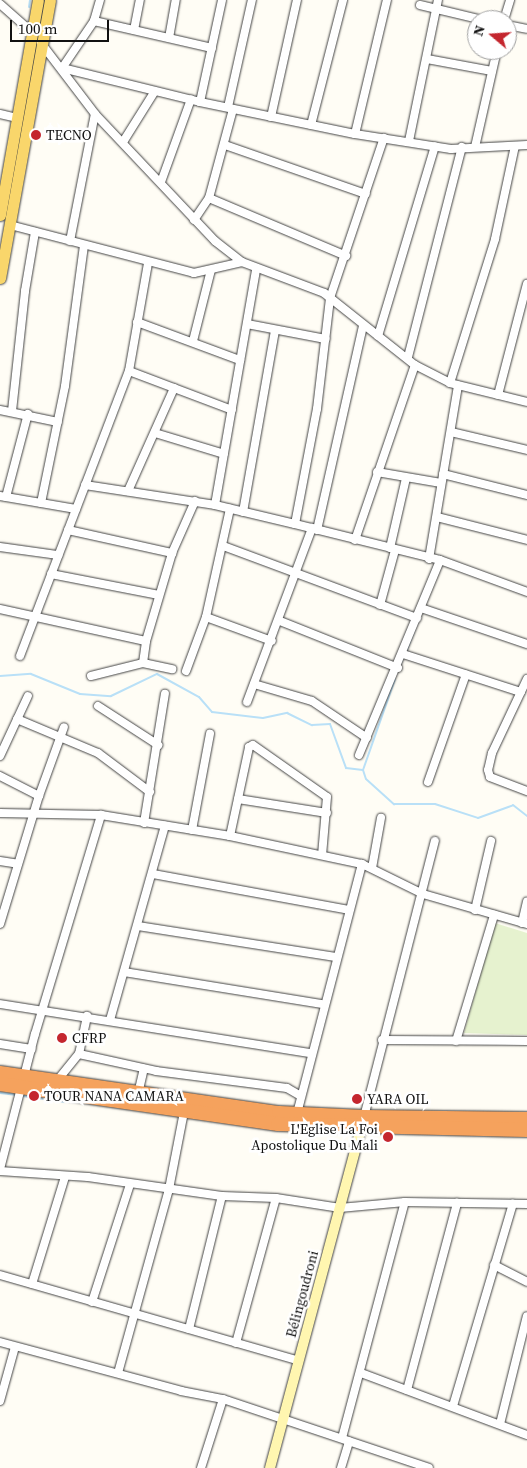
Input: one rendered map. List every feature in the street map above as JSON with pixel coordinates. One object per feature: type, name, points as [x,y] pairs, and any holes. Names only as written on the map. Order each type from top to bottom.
[{"type":"highway","points":[[0,1073],[23,1082],[184,1112],[278,1124],[527,1118]]},
{"type":"highway","points":[[0,1084],[56,1082],[363,1122],[527,1130]]},
{"type":"main road","points":[[0,214],[38,0]]},
{"type":"main road","points":[[0,278],[50,0]]},
{"type":"street","points":[[62,68],[94,21],[100,0]]},
{"type":"street","points":[[134,30],[140,0]]},
{"type":"street","points":[[169,38],[176,0]]},
{"type":"street","points":[[200,102],[222,0]]},
{"type":"street","points":[[194,220],[209,198],[225,145],[230,108],[252,0]]},
{"type":"street","points":[[271,117],[297,0]]},
{"type":"street","points":[[311,125],[343,0]]},
{"type":"street","points":[[355,134],[387,0]]},
{"type":"street","points":[[409,141],[438,0]]},
{"type":"street","points":[[420,5],[467,17]]},
{"type":"street","points":[[1,6],[32,32],[43,44],[95,114],[161,182],[194,220],[242,262],[256,269],[302,284],[330,298],[363,326],[408,357],[415,365],[454,384],[527,402]]},
{"type":"street","points":[[94,21],[212,48]]},
{"type":"street","points":[[427,59],[492,70]]},
{"type":"street","points":[[475,147],[494,60]]},
{"type":"street","points":[[62,68],[200,102],[355,134],[435,146],[527,145]]},
{"type":"street","points":[[123,142],[155,91]]},
{"type":"street","points":[[161,182],[191,99]]},
{"type":"street","points":[[0,114],[17,118]]},
{"type":"street","points":[[70,241],[95,114]]},
{"type":"street","points":[[295,524],[317,409],[330,298],[346,256],[384,138]]},
{"type":"street","points":[[225,145],[366,194]]},
{"type":"street","points":[[378,336],[435,146]]},
{"type":"street","points":[[429,559],[451,432],[454,384],[495,238],[515,146]]},
{"type":"street","points":[[408,357],[462,147]]},
{"type":"street","points":[[209,198],[346,256]]},
{"type":"street","points":[[10,225],[194,274],[242,262]]},
{"type":"street","points":[[12,411],[25,292],[35,232]]},
{"type":"street","points":[[41,503],[58,422],[84,245]]},
{"type":"street","points":[[20,656],[129,370],[148,263]]},
{"type":"street","points":[[215,505],[256,269]]},
{"type":"street","points":[[193,341],[211,270]]},
{"type":"street","points":[[498,395],[527,284]]},
{"type":"street","points":[[137,322],[193,341],[240,360]]},
{"type":"street","points":[[247,324],[275,331],[326,339]]},
{"type":"street","points":[[247,702],[280,621],[294,575],[314,529],[363,326]]},
{"type":"street","points":[[244,512],[275,331]]},
{"type":"street","points":[[354,540],[415,365]]},
{"type":"street","points":[[129,370],[232,410]]},
{"type":"street","points":[[128,490],[174,388]]},
{"type":"street","points":[[128,490],[174,388]]},
{"type":"street","points":[[0,410],[28,414],[58,422]]},
{"type":"street","points":[[28,414],[3,497],[76,509]]},
{"type":"street","points":[[451,432],[527,450]]},
{"type":"street","points":[[154,433],[224,454]]},
{"type":"street","points":[[377,472],[442,483]]},
{"type":"street","points":[[443,474],[527,495]]},
{"type":"street","points":[[380,605],[406,478]]},
{"type":"street","points":[[85,485],[195,501],[295,524],[429,559],[440,560],[527,592]]},
{"type":"street","points":[[143,663],[146,641],[172,553],[195,501]]},
{"type":"street","points":[[186,671],[206,617],[230,509]]},
{"type":"street","points":[[437,516],[527,540]]},
{"type":"street","points":[[68,530],[172,553]]},
{"type":"street","points":[[223,546],[294,575],[417,618]]},
{"type":"street","points":[[0,547],[58,555]]},
{"type":"street","points":[[359,755],[398,668],[440,560]]},
{"type":"street","points":[[51,574],[159,595]]},
{"type":"street","points":[[421,608],[527,644]]},
{"type":"street","points":[[0,609],[146,641]]},
{"type":"street","points":[[206,617],[272,642]]},
{"type":"street","points":[[280,621],[398,668]]},
{"type":"street","points":[[403,654],[521,692]]},
{"type":"street","points":[[91,676],[143,663],[172,669]]},
{"type":"street","points":[[428,782],[466,674]]},
{"type":"street","points":[[527,679],[492,753],[488,774],[527,791]]},
{"type":"street","points":[[254,684],[312,701],[367,738]]},
{"type":"street","points":[[144,823],[165,694]]},
{"type":"street","points":[[0,756],[28,696]]},
{"type":"street","points":[[98,706],[158,745]]},
{"type":"street","points":[[17,719],[59,739],[98,753],[150,792]]},
{"type":"street","points":[[0,924],[2,911],[35,814],[39,796],[64,727]]},
{"type":"street","points":[[192,830],[210,734]]},
{"type":"street","points":[[230,836],[249,747],[253,745],[327,797],[322,855]]},
{"type":"street","points":[[0,776],[39,796]]},
{"type":"street","points":[[238,799],[326,813]]},
{"type":"street","points":[[0,813],[101,815],[230,836],[322,855],[362,864],[423,894],[524,924],[527,902]]},
{"type":"street","points":[[101,815],[32,1049],[0,1170],[65,1177],[88,1176],[130,1184],[222,1196],[276,1198],[340,1208],[405,1202],[527,1204]]},
{"type":"street","points":[[372,868],[381,818]]},
{"type":"street","points":[[110,1020],[153,874],[165,826]]},
{"type":"street","points":[[363,1122],[382,1040],[423,894],[435,841]]},
{"type":"street","points":[[474,910],[491,841]]},
{"type":"street","points":[[0,861],[18,864]]},
{"type":"street","points":[[296,1114],[322,1004],[362,864]]},
{"type":"street","points":[[153,874],[350,910]]},
{"type":"street","points":[[456,1041],[494,915]]},
{"type":"street","points":[[138,926],[336,957]]},
{"type":"street","points":[[124,972],[322,1004]]},
{"type":"street","points":[[0,1004],[44,1008],[310,1053]]},
{"type":"street","points":[[56,1082],[79,1054],[87,1016]]},
{"type":"street","points":[[382,1040],[527,1041]]},
{"type":"street","points":[[0,1044],[32,1049]]},
{"type":"street","points":[[79,1054],[144,1069],[287,1088],[299,1095]]},
{"type":"street","points":[[138,1094],[144,1069]]},
{"type":"street","points":[[118,1373],[169,1189],[184,1112]]},
{"type":"street","name":"Bélingoudroni","points":[[270,1468],[363,1122]]},
{"type":"street","points":[[32,1284],[65,1177]]},
{"type":"street","points":[[92,1302],[130,1184]]},
{"type":"street","points":[[188,1329],[222,1196]]},
{"type":"street","points":[[236,1343],[276,1198]]},
{"type":"street","points":[[342,1468],[346,1439],[361,1373],[405,1202]]},
{"type":"street","points":[[407,1390],[457,1203]]},
{"type":"street","points":[[453,1406],[512,1204]]},
{"type":"street","points":[[494,1265],[527,1282]]},
{"type":"street","points":[[0,1275],[299,1361]]},
{"type":"street","points":[[500,1424],[527,1316]]},
{"type":"street","points":[[0,1342],[222,1399],[429,1468]]},
{"type":"street","points":[[0,1401],[15,1347]]},
{"type":"street","points":[[361,1373],[527,1435]]},
{"type":"street","points":[[201,1468],[222,1399]]},
{"type":"street","points":[[402,1468],[405,1459]]},
{"type":"green space","points":[[495,923],[527,933],[527,1035],[464,1033]]},
{"type":"waterway","points":[[29,7],[30,0]]},
{"type":"waterway","points":[[406,652],[415,629]]},
{"type":"waterway","points":[[399,667],[403,658]]},
{"type":"waterway","points":[[0,676],[31,674],[80,694],[111,696],[157,674],[199,697],[212,712],[263,718],[287,713],[312,725],[330,724],[346,768],[363,770],[366,779],[394,804],[435,804],[478,818],[513,805],[527,816]]},
{"type":"waterway","points":[[363,770],[395,679]]},
{"type":"waterway","points":[[0,1093],[17,1095]]},
{"type":"waterway","points":[[22,1096],[66,1102]]},
{"type":"place","name":"TECNO","points":[[36,135]]},
{"type":"place","name":"CFRP","points":[[62,1038]]},
{"type":"place","name":"TOUR NANA CAMARA","points":[[34,1096]]},
{"type":"place","name":"YARA OIL","points":[[357,1099]]},
{"type":"place","name":"L'Eglise La Foi Apostolique Du Mali","points":[[388,1137]]}]
